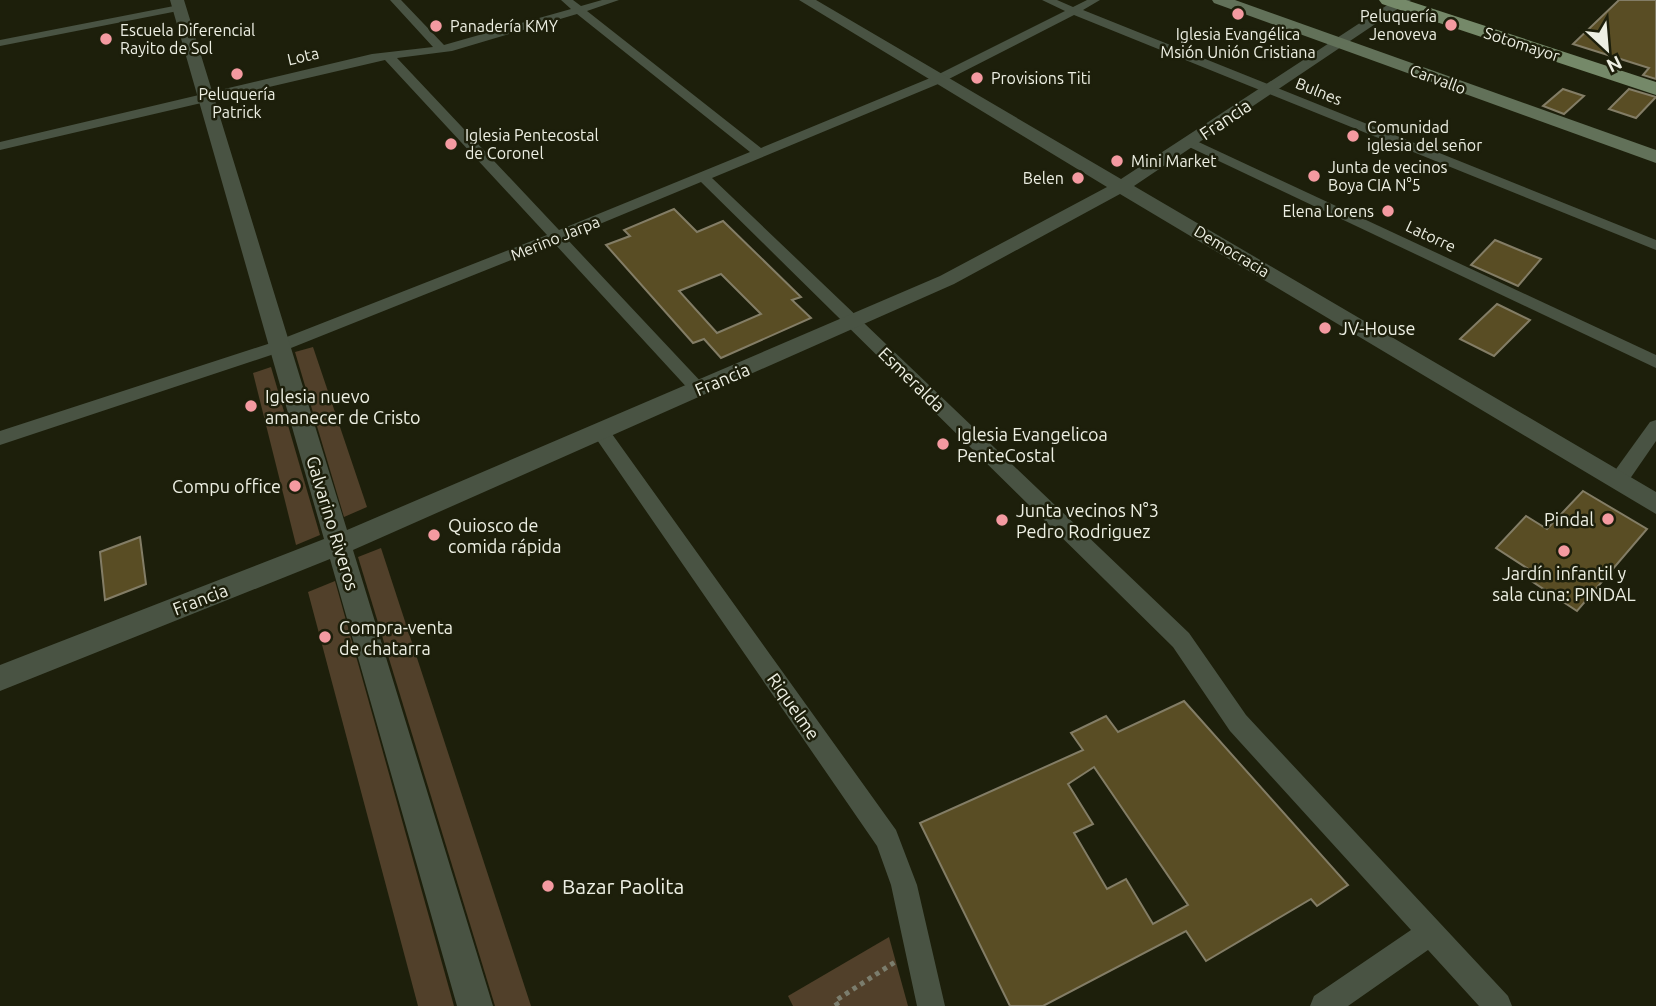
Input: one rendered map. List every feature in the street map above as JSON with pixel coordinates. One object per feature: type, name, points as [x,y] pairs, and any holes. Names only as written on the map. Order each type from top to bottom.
[{"type":"main road","name":"Carvallo","points":[[1220,0],[1656,157]]},
{"type":"main road","name":"Sotomayor","points":[[1397,1],[1656,89]]},
{"type":"street","points":[[395,0],[442,50]]},
{"type":"street","points":[[566,0],[761,154]]},
{"type":"street","name":"Lota","points":[[0,146],[387,55],[442,50],[614,0]]},
{"type":"street","name":"Democracia","points":[[806,0],[1656,504]]},
{"type":"street","name":"Bulnes","points":[[1047,0],[1656,245]]},
{"type":"street","name":"Merino Jarpa","points":[[0,439],[281,346],[558,237],[939,79],[1096,0]]},
{"type":"street","name":"Francia","points":[[0,678],[340,544],[853,322],[1007,250],[1122,186],[1339,43],[1397,1]]},
{"type":"street","points":[[0,43],[178,4]]},
{"type":"street","name":"Galvarino Riveros","points":[[178,4],[475,1006]]},
{"type":"street","points":[[387,55],[698,389]]},
{"type":"street","name":"Latorre","points":[[1190,142],[1656,362]]},
{"type":"street","name":"Esmeralda","points":[[704,178],[1181,640],[1227,711],[1498,1006]]},
{"type":"street","points":[[1618,481],[1656,427]]},
{"type":"street","name":"Riquelme","points":[[601,432],[887,839],[904,885],[931,1006]]},
{"type":"street","points":[[1324,1006],[1431,932]]},
{"type":"path","points":[[838,1006],[835,1002],[918,947]]},
{"type":"shaded area","points":[[313,347],[367,507],[344,517],[295,352]]},
{"type":"shaded area","points":[[271,367],[320,535],[296,545],[253,373]]},
{"type":"shaded area","points":[[381,548],[531,1006],[495,1006],[358,557]]},
{"type":"shaded area","points":[[335,581],[454,1006],[418,1006],[308,592]]},
{"type":"shaded area","points":[[889,937],[908,1006],[793,1006],[788,996]]},
{"type":"building","points":[[1619,0],[1656,0],[1656,79],[1643,75],[1649,68],[1573,44]]},
{"type":"building","points":[[1563,89],[1584,96],[1564,114],[1543,106]]},
{"type":"building","points":[[1629,89],[1656,97],[1636,118],[1609,109]]},
{"type":"building","points":[[674,209],[697,232],[723,221],[801,297],[792,300],[811,318],[721,358],[704,339],[693,343],[606,245],[630,236],[624,230]],"holes":[[[721,274],[761,314],[717,333],[679,291]]]},
{"type":"building","points":[[1495,240],[1541,259],[1518,286],[1471,265]]},
{"type":"building","points":[[1497,304],[1530,320],[1494,356],[1460,339]]},
{"type":"building","name":"Jardín infantil y sala cuna: PINDAL","points":[[1583,491],[1647,529],[1577,611],[1533,582],[1539,576],[1496,548],[1526,516],[1547,529]]},
{"type":"building","points":[[140,537],[146,584],[105,600],[100,552]]},
{"type":"building","points":[[1184,701],[1348,885],[1317,906],[1311,899],[1206,961],[1186,931],[1043,1006],[1010,1006],[920,823],[1083,750],[1071,733],[1106,716],[1118,732]],"holes":[[[1094,767],[1188,905],[1153,924],[1126,879],[1107,889],[1074,833],[1093,824],[1068,784]]]},
{"type":"place","name":"Iglesia Evangélica Msión Unión Cristiana","points":[[1238,14]]},
{"type":"place","name":"Peluquería Jenoveva","points":[[1451,25]]},
{"type":"place","name":"Panadería KMY","points":[[436,26]]},
{"type":"place","name":"Escuela Diferencial Rayito de Sol","points":[[106,39]]},
{"type":"place","name":"Peluquería Patrick","points":[[237,74]]},
{"type":"place","name":"Provisions Titi","points":[[977,78]]},
{"type":"place","name":"Comunidad iglesia del señor","points":[[1353,136]]},
{"type":"place","name":"Iglesia Pentecostal de Coronel","points":[[451,144]]},
{"type":"place","name":"Mini Market","points":[[1117,161]]},
{"type":"place","name":"Junta de vecinos Boya CIA N°5","points":[[1314,176]]},
{"type":"place","name":"Belen","points":[[1078,178]]},
{"type":"place","name":"Elena Lorens","points":[[1388,211]]},
{"type":"place","name":"JV-House","points":[[1325,328]]},
{"type":"place","name":"Iglesia nuevo amanecer de Cristo","points":[[251,406]]},
{"type":"place","name":"Iglesia Evangelicoa PenteCostal","points":[[943,444]]},
{"type":"place","name":"Compu office","points":[[295,486]]},
{"type":"place","name":"Pindal","points":[[1608,519]]},
{"type":"place","name":"Junta vecinos N°3 Pedro Rodriguez","points":[[1002,520]]},
{"type":"place","name":"Quiosco de comida rápida","points":[[434,535]]},
{"type":"place","name":"Jardín infantil y sala cuna: PINDAL","points":[[1564,551]]},
{"type":"place","name":"Compra-venta de chatarra","points":[[325,637]]},
{"type":"place","name":"Bazar Paolita","points":[[548,886]]}]
